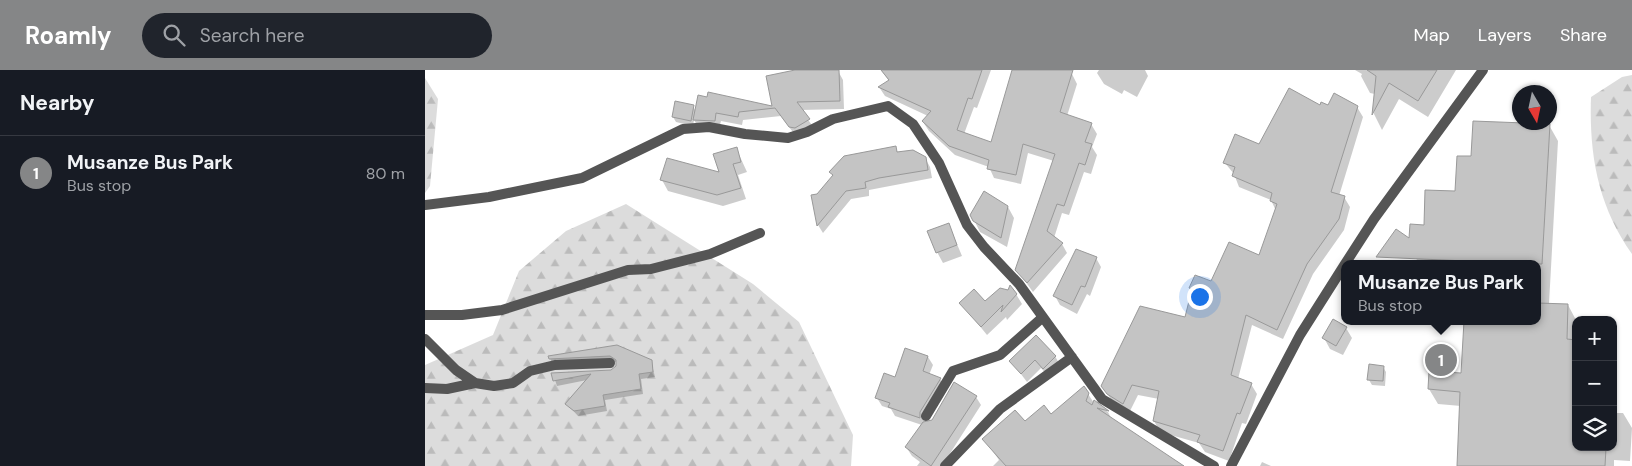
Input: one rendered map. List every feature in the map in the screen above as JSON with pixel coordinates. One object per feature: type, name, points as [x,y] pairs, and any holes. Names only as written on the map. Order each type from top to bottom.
[{"type":"street","points":[[1348,260],[1374,219],[1483,70]]},
{"type":"street","points":[[425,204],[489,197],[581,178],[683,129],[709,127],[745,134],[788,138],[807,132],[833,119],[888,106],[913,124],[939,163],[967,225],[984,247],[1019,284],[1102,399],[1214,466]]},
{"type":"street","points":[[425,315],[462,315],[502,310],[627,270],[651,269],[710,254],[760,233]]},
{"type":"street","points":[[1231,466],[1300,335],[1341,270]]},
{"type":"street","points":[[926,416],[953,372],[1000,354],[1043,317]]},
{"type":"street","points":[[425,340],[456,370],[475,383]]},
{"type":"street","points":[[945,466],[1000,409],[1072,357]]},
{"type":"street","points":[[425,388],[447,389],[475,383],[494,386],[513,382],[530,371],[555,365],[610,363]]},
{"type":"green space","points":[[1632,75],[1632,254],[1620,236],[1611,217],[1598,179],[1592,139],[1591,97],[1622,77]]},
{"type":"green space","points":[[425,78],[438,99],[430,186],[425,193]]},
{"type":"green space","points":[[626,204],[753,284],[799,322],[853,435],[851,466],[425,466],[425,365],[493,335],[519,271],[566,231]]},
{"type":"building","points":[[795,70],[839,70],[840,101],[797,102],[810,119],[795,128],[789,127],[775,108],[739,112],[738,117],[716,113],[715,121],[693,120],[698,95],[707,97],[708,92],[772,106],[766,76]]},
{"type":"building","points":[[881,70],[982,70],[972,99],[968,98],[957,130],[991,142],[1012,70],[1073,70],[1060,112],[1092,123],[1085,142],[1092,144],[1085,165],[1079,163],[1064,206],[1057,204],[1047,231],[1063,243],[1027,283],[1015,270],[1055,154],[1023,144],[1016,175],[987,169],[989,160],[949,146],[922,121],[931,111],[878,87],[889,80]]},
{"type":"building","points":[[1367,70],[1437,70],[1418,101],[1389,83],[1372,115],[1376,76]]},
{"type":"building","points":[[1289,88],[1320,105],[1321,102],[1328,105],[1334,93],[1358,106],[1331,192],[1345,196],[1339,219],[1307,264],[1277,330],[1246,315],[1231,375],[1252,383],[1240,414],[1237,413],[1223,451],[1197,442],[1200,435],[1153,421],[1159,391],[1132,385],[1123,404],[1107,394],[1101,386],[1140,306],[1185,317],[1192,289],[1189,288],[1195,275],[1211,281],[1229,242],[1259,255],[1277,204],[1270,201],[1272,193],[1232,176],[1235,167],[1223,163],[1235,134],[1259,144]]},
{"type":"building","points":[[675,101],[694,105],[691,121],[672,117]]},
{"type":"building","points":[[1473,121],[1512,123],[1512,130],[1550,130],[1542,264],[1541,260],[1444,260],[1376,257],[1396,229],[1409,238],[1410,224],[1424,225],[1425,190],[1455,191],[1457,156],[1471,156]]},
{"type":"building","points":[[896,146],[897,152],[913,150],[926,157],[928,170],[879,178],[865,182],[866,188],[846,191],[817,226],[811,195],[817,194],[833,175],[829,172],[844,156]]},
{"type":"building","points":[[737,147],[741,162],[733,164],[741,188],[717,195],[660,180],[667,158],[719,172],[713,154]]},
{"type":"building","points":[[984,191],[1008,206],[1001,238],[973,221],[970,215]]},
{"type":"building","points":[[949,223],[957,245],[936,253],[927,231]]},
{"type":"building","points":[[1076,249],[1097,257],[1085,287],[1081,286],[1072,305],[1053,296]]},
{"type":"building","points":[[1010,285],[1017,294],[1001,312],[1003,305],[981,327],[959,303],[974,289],[985,301],[1000,288],[1008,290]]},
{"type":"building","points":[[1541,303],[1568,304],[1567,339],[1572,340],[1572,451],[1606,451],[1605,466],[1457,466],[1460,392],[1428,389],[1429,371],[1461,373],[1464,325],[1541,325]]},
{"type":"building","points":[[1333,319],[1347,327],[1336,346],[1322,338]]},
{"type":"building","points":[[1036,335],[1056,356],[1043,369],[1035,360],[1021,374],[1009,361]]},
{"type":"building","points":[[617,345],[652,360],[653,372],[639,374],[641,389],[603,395],[605,406],[574,411],[565,404],[591,374],[553,381],[551,373],[611,370],[616,366],[616,360],[610,356],[549,359],[548,356]]},
{"type":"building","points":[[905,348],[928,356],[923,371],[941,378],[920,412],[920,418],[888,407],[890,403],[875,398],[884,373],[895,377]]},
{"type":"building","points":[[1369,364],[1384,366],[1383,381],[1367,380]]},
{"type":"building","points":[[954,382],[977,396],[931,466],[905,447],[923,422],[932,420]]},
{"type":"building","points":[[1084,386],[1089,393],[1086,401],[1092,405],[1094,400],[1109,411],[1097,408],[1184,466],[1006,466],[982,439],[1015,410],[1025,421],[1044,405],[1051,414]]},
{"type":"place","name":"Musanze Bus Park","points":[[1441,360]]}]
